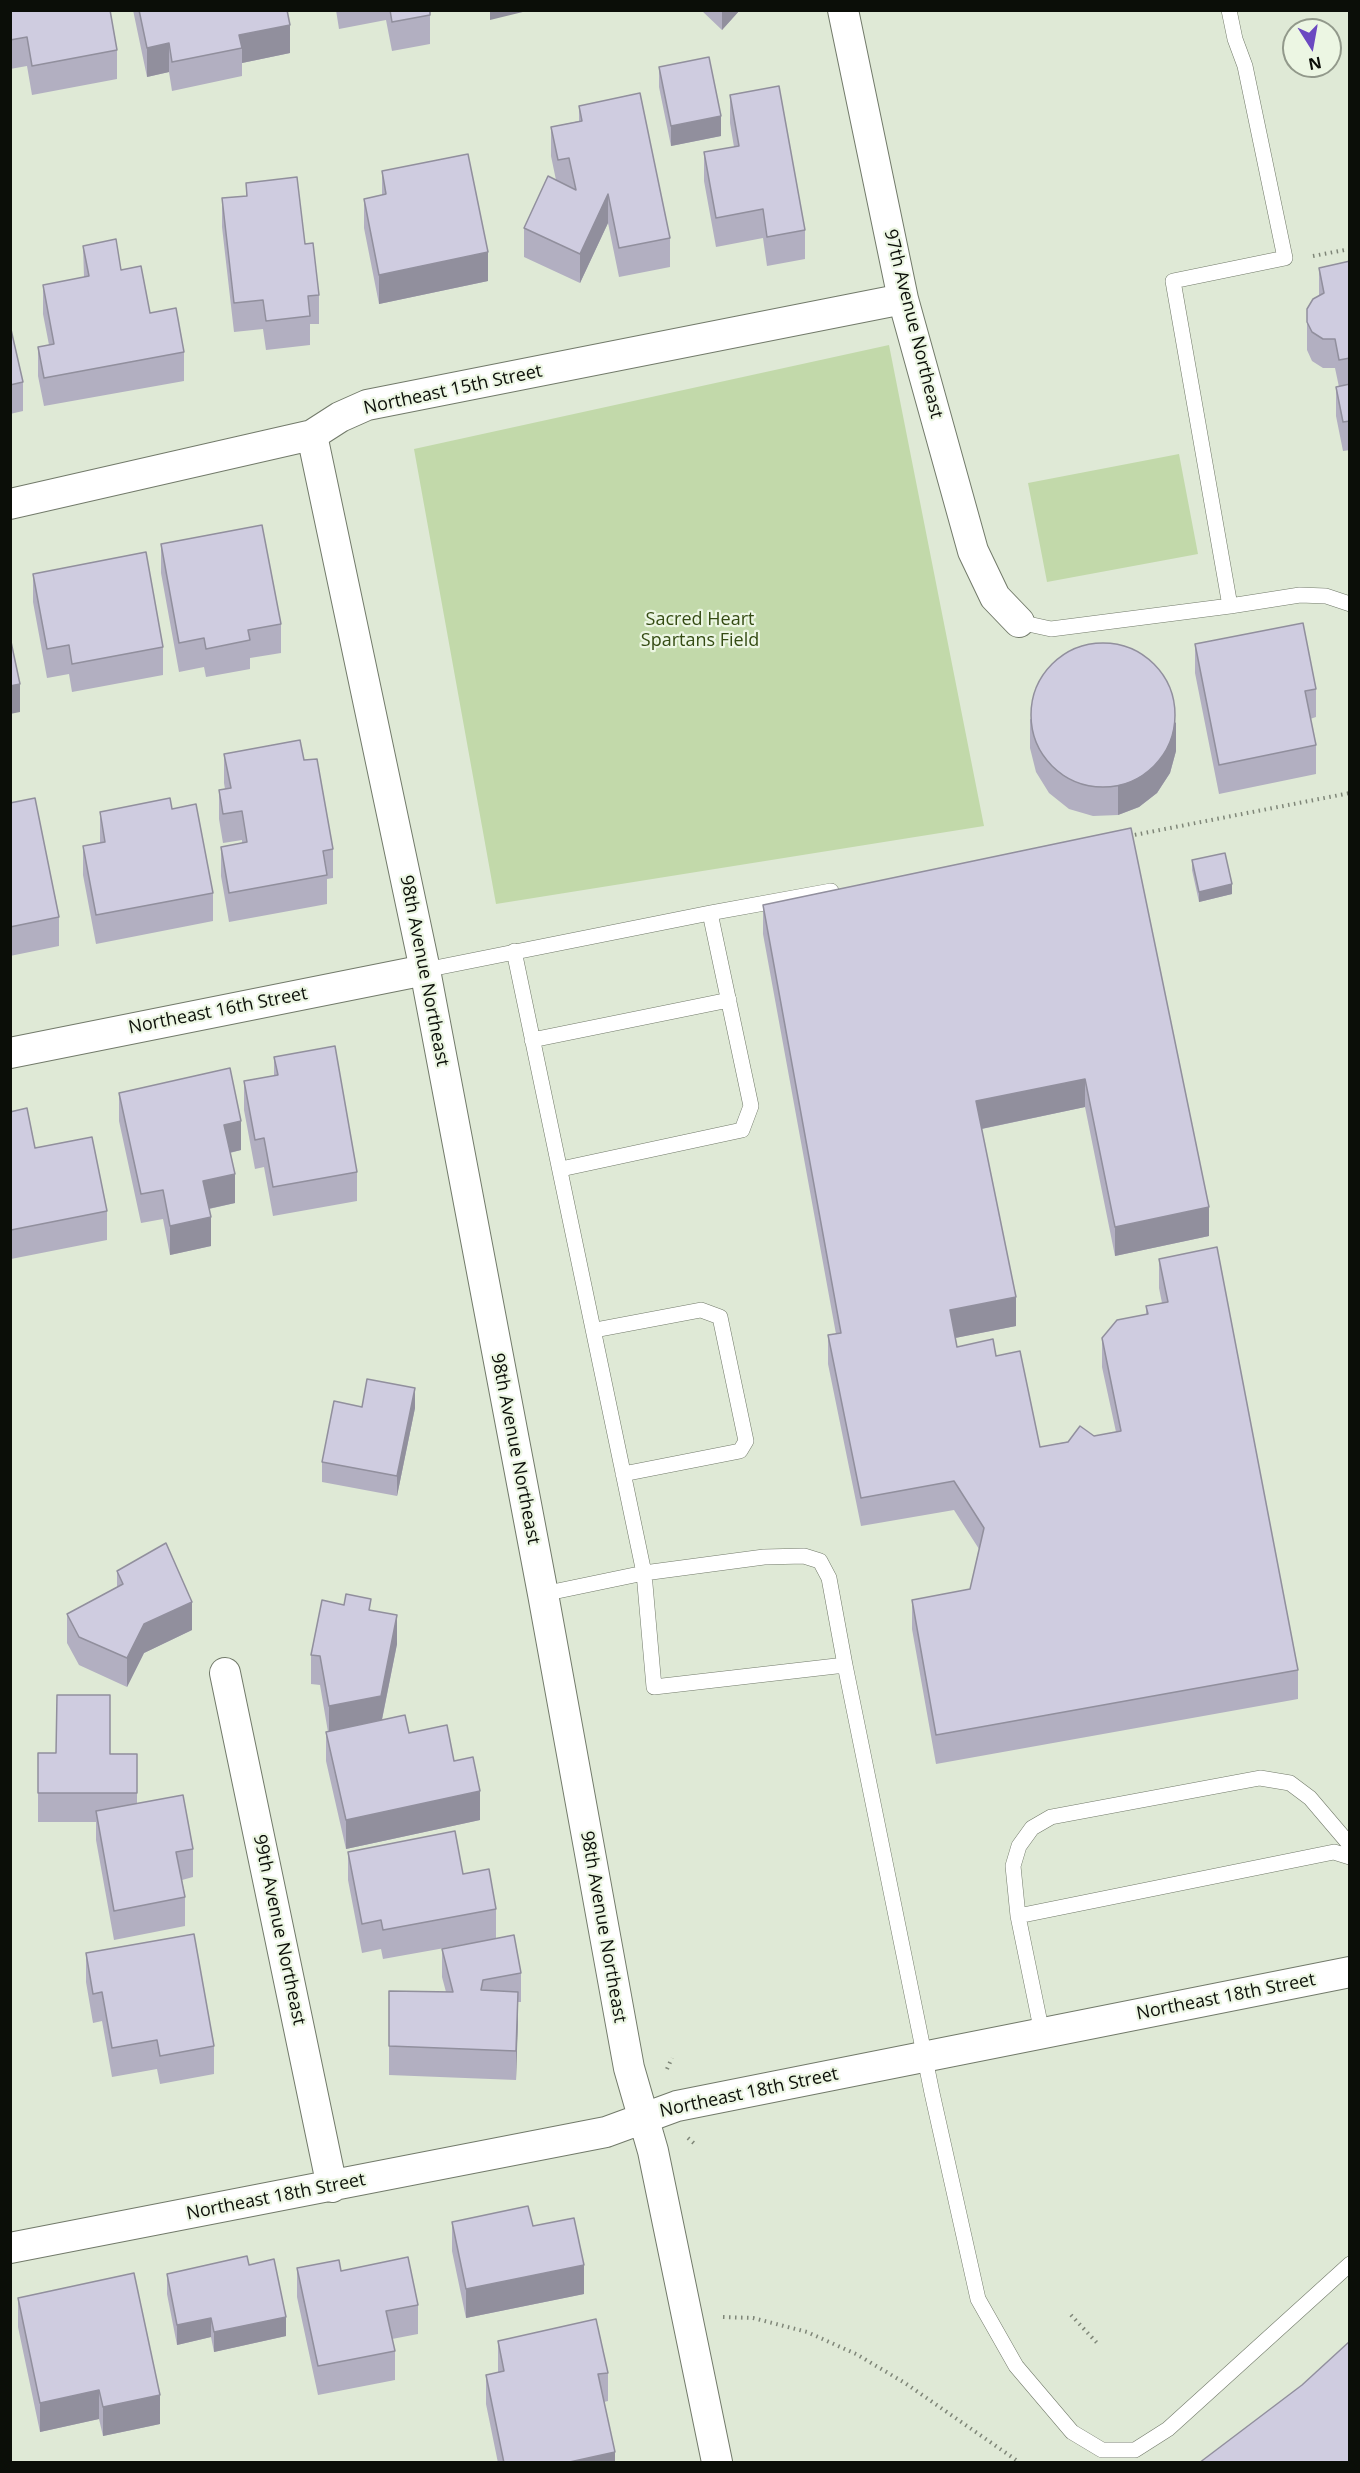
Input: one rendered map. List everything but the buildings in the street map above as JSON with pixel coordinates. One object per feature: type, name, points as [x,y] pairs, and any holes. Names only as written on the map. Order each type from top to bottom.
[{"type":"street","name":"97th Avenue Northeast","points":[[843,10],[903,299],[973,551],[995,597],[1019,622]]},
{"type":"street","name":"Northeast 15th Street","points":[[10,504],[312,435],[340,417],[367,405],[903,299]]},
{"type":"street","name":"98th Avenue Northeast","points":[[312,435],[425,970],[543,1594],[628,2068],[653,2151],[717,2463]]},
{"type":"street","name":"Northeast 16th Street","points":[[10,1053],[425,970]]},
{"type":"street","name":"99th Avenue Northeast","points":[[225,1673],[332,2187]]},
{"type":"street","name":"Northeast 18th Street","points":[[10,2248],[606,2132],[677,2106],[1350,1972]]},
{"type":"lane","points":[[1229,10],[1235,39],[1245,66],[1285,258],[1173,281],[1230,606]]},
{"type":"lane","points":[[1019,622],[1052,629],[1300,595],[1326,596],[1350,604]]},
{"type":"lane","points":[[425,970],[710,913],[849,888]]},
{"type":"lane","points":[[561,1169],[742,1130],[751,1106],[710,913]]},
{"type":"lane","points":[[514,951],[644,1573],[654,1687],[845,1665]]},
{"type":"lane","points":[[532,1040],[729,1000]]},
{"type":"lane","points":[[595,1330],[701,1310],[720,1317],[746,1441],[740,1451],[623,1474]]},
{"type":"lane","points":[[543,1594],[644,1573],[764,1557],[804,1556],[819,1561],[829,1578],[925,2056],[978,2299],[1016,2366],[1072,2432],[1102,2450],[1135,2450],[1168,2429],[1350,2264]]},
{"type":"lane","points":[[1042,2033],[1018,1916],[1013,1866],[1019,1846],[1032,1828],[1051,1817],[1260,1778],[1290,1783],[1310,1798],[1350,1845]]},
{"type":"lane","points":[[1018,1916],[1334,1852],[1350,1857]]},
{"type":"path","points":[[1310,257],[1350,249]]},
{"type":"path","points":[[1128,837],[1350,793]]},
{"type":"path","points":[[666,2070],[672,2058]]},
{"type":"path","points":[[1071,2315],[1098,2344]]},
{"type":"path","points":[[720,2317],[753,2318],[807,2332],[856,2354],[905,2383],[1019,2463]]},
{"type":"green space","name":"Sacred Heart Spartans Field","points":[[889,345],[984,826],[496,904],[414,449]]},
{"type":"green space","points":[[1179,454],[1198,554],[1047,582],[1028,483]]}]
